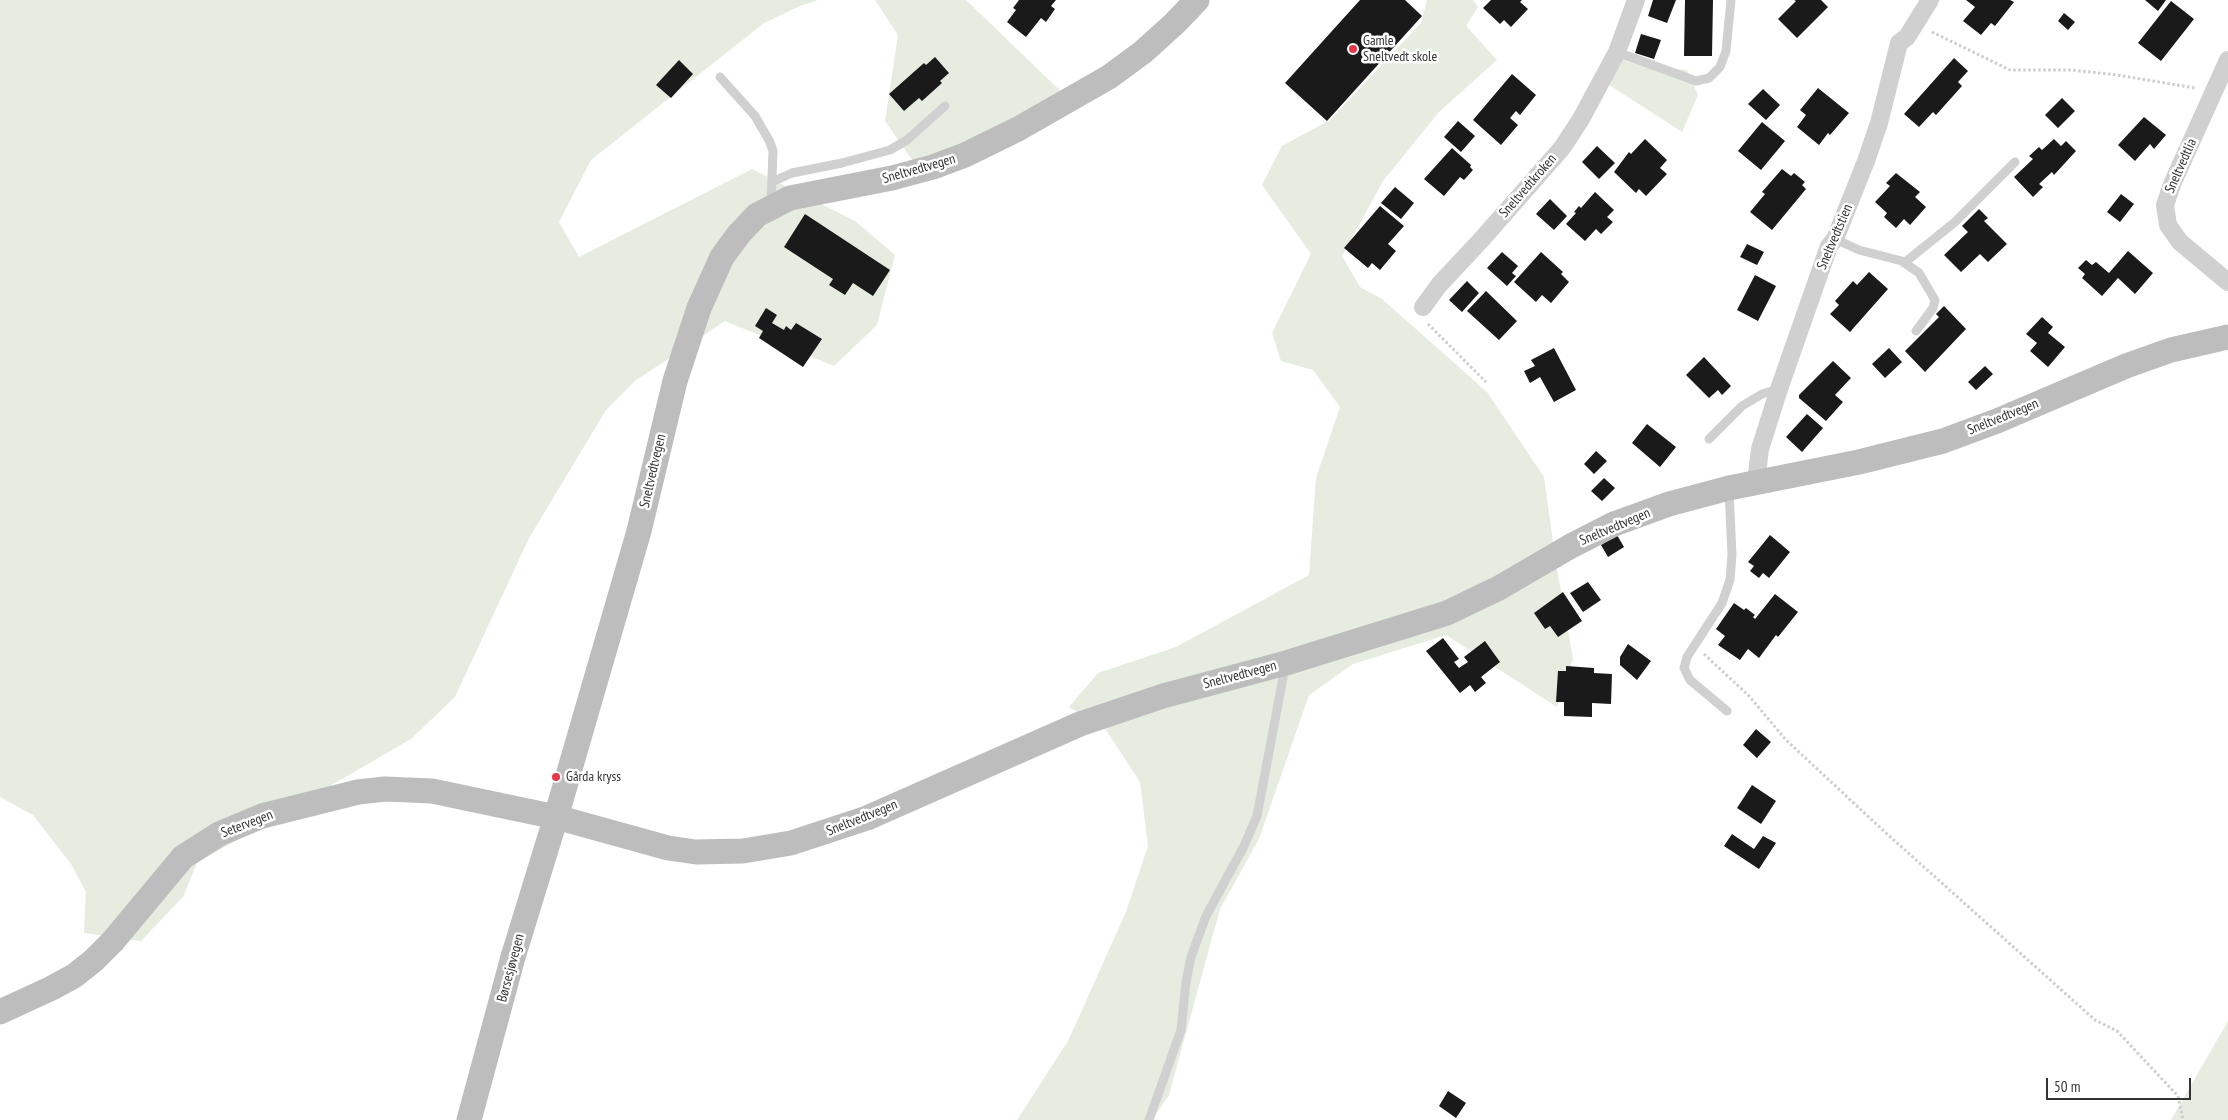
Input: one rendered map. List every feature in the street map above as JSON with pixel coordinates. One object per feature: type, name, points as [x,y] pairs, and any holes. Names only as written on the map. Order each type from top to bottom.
[{"type":"main road","name":"Sneltvedtvegen","points":[[1197,0],[1175,24],[1143,52],[1109,77],[1010,134],[965,155],[933,167],[892,178],[802,194],[757,215],[739,234],[722,257],[706,289],[688,336],[639,531],[556,817],[648,844],[696,852],[743,851],[791,843],[867,818],[1080,724],[1163,696],[1286,663],[1447,613],[1499,588],[1571,546],[1614,524],[1670,504],[1729,488],[1858,462],[1943,441],[1997,421],[2126,366],[2162,353],[2228,338]]},
{"type":"main road","name":"Setervegen","points":[[0,1012],[74,976],[93,961],[113,941],[183,857],[219,834],[262,816],[332,797],[385,789],[432,790],[556,817]]},
{"type":"main road","name":"Børsesjøvegen","points":[[470,1120],[513,957],[556,817]]},
{"type":"street","name":"Sneltvedtkroken","points":[[1423,307],[1434,290],[1482,239],[1562,148],[1616,52],[1636,0]]},
{"type":"street","name":"Sneltvedtstien","points":[[1756,482],[1760,449],[1779,389],[1829,246],[1834,239],[1871,146],[1899,43],[1916,24],[1930,0]]},
{"type":"street","name":"Sneltvedtlia","points":[[2228,60],[2168,195],[2165,216],[2168,225],[2180,242],[2228,282]]},
{"type":"lane","points":[[1616,52],[1696,80],[1709,78],[1720,67],[1726,51],[1731,0]]},
{"type":"lane","points":[[720,77],[755,116],[770,142],[773,151],[771,207]]},
{"type":"lane","points":[[772,182],[792,173],[842,163],[890,150],[907,140],[945,106]]},
{"type":"lane","points":[[1904,263],[1955,222],[2015,162]]},
{"type":"lane","points":[[1834,239],[1859,250],[1904,263],[1919,274],[1935,300],[1931,313],[1916,331]]},
{"type":"lane","points":[[1709,439],[1742,406],[1762,394],[1779,389]]},
{"type":"lane","points":[[1728,711],[1687,676],[1684,664],[1722,603],[1730,580],[1732,555],[1729,488]]},
{"type":"lane","points":[[1149,1120],[1181,1030],[1186,982],[1191,957],[1206,916],[1244,846],[1256,816],[1286,663]]},
{"type":"path","points":[[1916,24],[2010,70],[2072,70],[2117,74],[2189,88],[2215,89]]},
{"type":"path","points":[[1423,307],[1423,318],[1431,328],[1486,382]]},
{"type":"path","points":[[1695,646],[1749,696],[1786,740],[1886,833],[2095,1020],[2116,1031],[2178,1096],[2183,1120]]},
{"type":"shaded area","points":[[0,0],[818,0],[800,6],[764,23],[591,160],[559,222],[579,257],[752,169],[855,221],[895,255],[877,325],[834,366],[725,321],[635,381],[606,410],[529,538],[455,697],[411,739],[197,863],[183,897],[141,941],[84,933],[86,892],[71,864],[33,815],[0,797]]},
{"type":"shaded area","points":[[875,0],[966,0],[1072,102],[992,143],[913,161],[885,121],[898,35]]},
{"type":"shaded area","points":[[1427,0],[1473,0],[1478,7],[1466,26],[1497,60],[1439,112],[1383,181],[1342,256],[1360,287],[1382,299],[1487,392],[1544,477],[1555,557],[1573,659],[1557,707],[1446,635],[1353,664],[1309,695],[1259,839],[1220,909],[1169,1095],[1152,1120],[1017,1120],[1068,1041],[1126,912],[1148,846],[1140,782],[1106,730],[1069,707],[1098,673],[1176,647],[1309,575],[1316,478],[1340,407],[1313,370],[1281,361],[1272,333],[1311,254],[1262,185],[1282,146],[1330,120],[1421,23]]},
{"type":"shaded area","points":[[1614,49],[1664,68],[1687,70],[1698,95],[1682,132],[1600,79]]},
{"type":"shaded area","points":[[2228,1021],[2228,1120],[2171,1120]]},
{"type":"building","points":[[1019,0],[1056,0],[1051,6],[1055,9],[1046,22],[1041,18],[1026,37],[1007,22],[1016,10],[1013,8]]},
{"type":"building","name":"Gamle Sneltvedt skole","points":[[1360,0],[1405,0],[1422,16],[1327,121],[1285,83]]},
{"type":"building","points":[[1491,0],[1522,0],[1520,2],[1528,9],[1511,27],[1504,20],[1500,24],[1483,8]]},
{"type":"building","points":[[1653,0],[1676,0],[1667,23],[1648,16]]},
{"type":"building","points":[[1685,0],[1713,0],[1712,56],[1684,56]]},
{"type":"building","points":[[1794,0],[1821,0],[1828,7],[1797,38],[1778,19],[1796,1]]},
{"type":"building","points":[[1966,0],[2010,0],[2014,2],[1995,26],[1991,23],[1981,35],[1963,21],[1975,7]]},
{"type":"building","points":[[2145,0],[2166,0],[2158,11]]},
{"type":"building","points":[[2171,1],[2194,19],[2161,61],[2138,43]]},
{"type":"building","points":[[2064,13],[2075,22],[2068,30],[2058,21]]},
{"type":"building","points":[[1641,34],[1661,40],[1654,59],[1635,53]]},
{"type":"building","points":[[935,57],[949,73],[940,81],[942,83],[922,101],[919,98],[904,111],[889,94],[924,63],[926,65]]},
{"type":"building","points":[[1954,58],[1968,71],[1958,82],[1962,86],[1936,115],[1933,112],[1919,127],[1904,114]]},
{"type":"building","points":[[679,60],[693,74],[671,98],[656,85]]},
{"type":"building","points":[[1512,74],[1536,95],[1520,115],[1516,111],[1510,118],[1518,125],[1501,145],[1473,120]]},
{"type":"building","points":[[1818,88],[1849,113],[1830,135],[1828,133],[1819,145],[1797,127],[1806,115],[1800,110]]},
{"type":"building","points":[[1763,89],[1780,105],[1766,120],[1748,104]]},
{"type":"building","points":[[2062,98],[2075,111],[2058,128],[2045,115]]},
{"type":"building","points":[[2144,117],[2166,135],[2154,149],[2150,144],[2135,161],[2118,145]]},
{"type":"building","points":[[1458,121],[1475,136],[1461,152],[1444,137]]},
{"type":"building","points":[[1762,122],[1785,141],[1761,170],[1738,151]]},
{"type":"building","points":[[1645,139],[1667,160],[1660,168],[1667,174],[1646,196],[1639,189],[1636,193],[1614,172],[1629,152],[1631,154]]},
{"type":"building","points":[[2054,139],[2061,146],[2066,141],[2076,151],[2054,175],[2052,172],[2039,184],[2043,187],[2033,197],[2014,177],[2033,159],[2029,156],[2039,147],[2042,150]]},
{"type":"building","points":[[1597,146],[1615,163],[1599,179],[1582,162]]},
{"type":"building","points":[[1452,148],[1471,165],[1470,167],[1473,170],[1464,180],[1460,177],[1444,196],[1424,179]]},
{"type":"building","points":[[1782,169],[1791,176],[1794,173],[1805,182],[1802,185],[1806,189],[1772,230],[1750,212],[1765,194],[1762,192]]},
{"type":"building","points":[[1896,173],[1920,192],[1915,197],[1926,207],[1910,225],[1904,219],[1896,228],[1884,217],[1887,213],[1875,202],[1890,186],[1886,183]]},
{"type":"building","points":[[1395,187],[1414,203],[1401,219],[1381,203]]},
{"type":"building","points":[[1595,192],[1614,210],[1607,217],[1613,222],[1601,234],[1596,229],[1585,241],[1566,224],[1576,213],[1574,212],[1579,206],[1581,208]]},
{"type":"building","points":[[2121,194],[2134,204],[2120,222],[2107,212]]},
{"type":"building","points":[[1550,199],[1567,216],[1554,230],[1536,214]]},
{"type":"building","points":[[1380,206],[1404,226],[1388,244],[1396,251],[1380,270],[1372,263],[1368,268],[1344,248]]},
{"type":"building","points":[[1979,209],[1988,218],[1984,221],[2007,244],[1988,262],[1980,254],[1961,272],[1944,255],[1968,232],[1962,226]]},
{"type":"building","points":[[805,214],[890,270],[873,296],[853,283],[845,295],[829,285],[833,279],[784,247]]},
{"type":"building","points":[[1747,244],[1764,252],[1757,265],[1740,257]]},
{"type":"building","points":[[2128,251],[2153,273],[2135,294],[2118,278],[2102,296],[2082,278],[2085,274],[2078,268],[2086,260],[2092,265],[2096,262],[2109,273]]},
{"type":"building","points":[[1502,252],[1518,266],[1512,273],[1516,276],[1507,286],[1487,268]]},
{"type":"building","points":[[1541,252],[1563,272],[1561,274],[1569,282],[1551,303],[1542,295],[1536,302],[1514,282]]},
{"type":"building","points":[[1869,272],[1888,289],[1850,332],[1830,314],[1839,305],[1835,301],[1853,281],[1857,285]]},
{"type":"building","points":[[1755,275],[1776,286],[1758,321],[1737,310]]},
{"type":"building","points":[[1467,281],[1479,293],[1462,312],[1449,300]]},
{"type":"building","points":[[1486,291],[1517,321],[1499,340],[1467,311]]},
{"type":"building","points":[[1944,306],[1966,329],[1925,372],[1905,351],[1939,317],[1936,314]]},
{"type":"building","points":[[766,308],[777,315],[772,323],[784,330],[786,326],[791,330],[796,323],[822,339],[803,367],[759,338],[763,331],[755,326]]},
{"type":"building","points":[[2042,317],[2053,327],[2048,333],[2065,347],[2048,367],[2030,351],[2037,343],[2026,334]]},
{"type":"building","points":[[1554,348],[1576,390],[1554,402],[1540,377],[1530,383],[1524,371],[1535,366],[1531,360]]},
{"type":"building","points":[[1889,348],[1902,362],[1885,378],[1872,364]]},
{"type":"building","points":[[1704,357],[1731,386],[1722,395],[1718,390],[1709,398],[1686,375]]},
{"type":"building","points":[[1833,361],[1851,378],[1835,395],[1843,402],[1826,421],[1799,398],[1799,395]]},
{"type":"building","points":[[1985,366],[1993,374],[1976,390],[1968,382]]},
{"type":"building","points":[[1807,414],[1823,428],[1802,452],[1786,437]]},
{"type":"building","points":[[1647,424],[1676,447],[1660,467],[1632,443]]},
{"type":"building","points":[[1596,451],[1607,461],[1594,474],[1584,464]]},
{"type":"building","points":[[1604,478],[1615,488],[1602,501],[1591,491]]},
{"type":"building","points":[[1617,535],[1624,547],[1608,557],[1601,545]]},
{"type":"building","points":[[1770,535],[1790,552],[1769,578],[1763,573],[1759,578],[1750,571],[1754,566],[1748,562]]},
{"type":"building","points":[[1588,582],[1601,600],[1583,612],[1570,593]]},
{"type":"building","points":[[1563,592],[1582,621],[1558,637],[1550,626],[1545,629],[1534,613]]},
{"type":"building","points":[[1775,594],[1798,612],[1778,637],[1776,635],[1759,658],[1748,649],[1740,660],[1718,645],[1725,636],[1716,629],[1734,603],[1744,610],[1746,608],[1755,615],[1753,617],[1755,619]]},
{"type":"building","points":[[1443,638],[1459,659],[1454,662],[1459,668],[1468,662],[1464,657],[1485,641],[1500,662],[1481,677],[1486,683],[1475,692],[1470,685],[1460,693],[1426,651]]},
{"type":"building","points":[[1628,644],[1651,661],[1637,680],[1620,665],[1620,657]]},
{"type":"building","points":[[1566,666],[1594,668],[1594,673],[1612,674],[1611,704],[1592,703],[1592,717],[1564,716],[1564,702],[1556,702],[1558,671],[1566,671]]},
{"type":"building","points":[[1756,729],[1771,742],[1757,758],[1743,745]]},
{"type":"building","points":[[1752,785],[1776,801],[1761,824],[1737,808]]},
{"type":"building","points":[[1732,834],[1754,849],[1763,836],[1776,843],[1759,869],[1724,846]]},
{"type":"building","points":[[1448,1091],[1466,1103],[1456,1118],[1439,1106]]},
{"type":"place","name":"Gamle Sneltvedt skole","points":[[1353,49]]},
{"type":"place","name":"Gårda kryss","points":[[556,777]]}]
